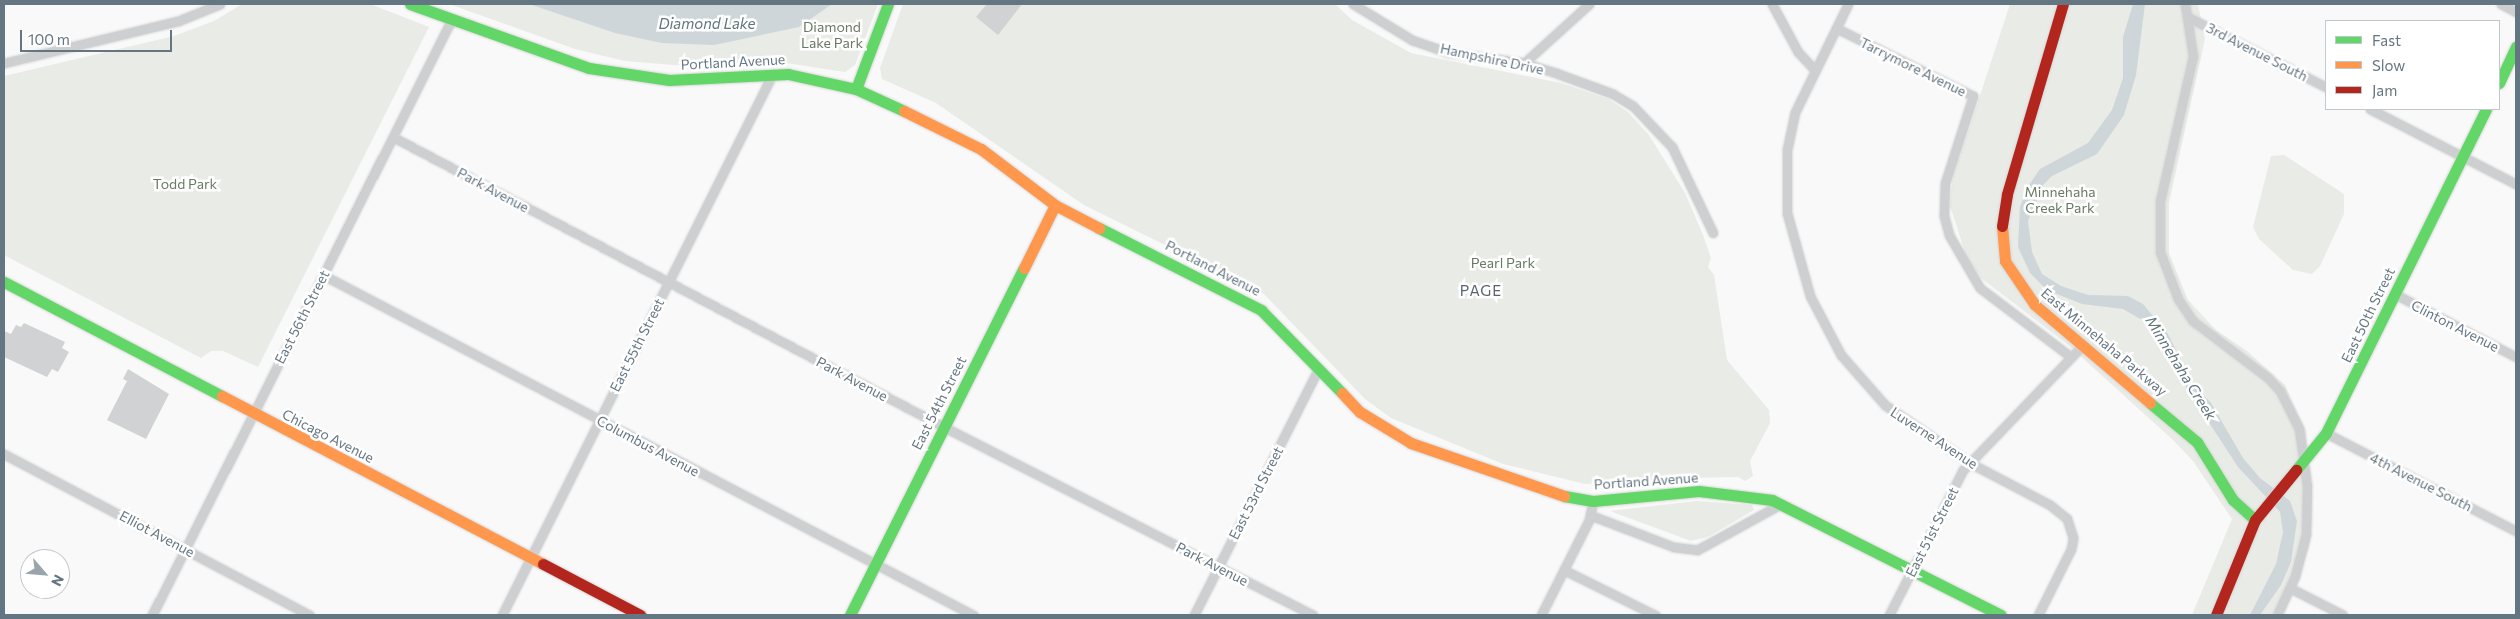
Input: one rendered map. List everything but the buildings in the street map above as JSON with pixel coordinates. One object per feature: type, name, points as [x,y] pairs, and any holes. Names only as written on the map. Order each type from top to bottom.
[{"type":"street","points":[[4,63],[178,21],[220,4]]},
{"type":"street","name":"Portland Avenue","points":[[410,4],[589,68],[669,80],[772,75],[804,76],[856,89],[900,107],[981,149],[1055,205],[1261,310],[1360,412],[1411,443],[1550,493],[1593,501],[1698,491],[1743,494],[1780,504],[1912,572],[2001,615]]},
{"type":"street","points":[[856,89],[888,4]]},
{"type":"street","name":"Hampshire Drive","points":[[1353,4],[1412,40],[1446,52],[1524,64],[1591,84],[1634,106],[1672,147],[1714,233]]},
{"type":"street","points":[[1524,64],[1588,4]]},
{"type":"street","points":[[1772,4],[1798,52],[1814,69]]},
{"type":"street","name":"Luverne Avenue","points":[[1848,4],[1814,69],[1791,128],[1785,187],[1787,213],[1810,296],[1828,334],[1862,382],[1911,425],[1970,463],[2060,511],[2071,527],[2071,549],[2038,615]]},
{"type":"street","name":"East Minnehaha Parkway","points":[[2063,4],[2020,138],[2007,194],[2001,243],[2009,270],[2023,291],[2197,442],[2233,500],[2256,520]]},
{"type":"street","points":[[2185,4],[2193,56],[2160,201],[2160,252],[2178,299],[2193,320],[2257,368],[2280,391],[2300,429],[2304,459],[2306,534],[2290,588],[2277,615]]},
{"type":"street","points":[[2501,4],[2516,12]]},
{"type":"street","name":"3rd Avenue South","points":[[2188,17],[2325,86]]},
{"type":"street","name":"East 56th Street","points":[[152,615],[452,19]]},
{"type":"street","name":"Tarrymore Avenue","points":[[1836,28],[1972,96],[1945,184],[1944,216],[1949,235],[1980,288],[2071,357]]},
{"type":"street","points":[[2500,80],[2516,47]]},
{"type":"street","name":"East 55th Street","points":[[502,615],[772,75]]},
{"type":"street","points":[[2372,110],[2516,184]]},
{"type":"street","name":"East 50th Street","points":[[2256,520],[2326,433],[2486,110]]},
{"type":"street","name":"Park Avenue","points":[[393,137],[944,427],[1313,615]]},
{"type":"street","name":"East 54th Street","points":[[850,615],[1055,205]]},
{"type":"street","name":"Columbus Avenue","points":[[323,276],[875,566],[973,615]]},
{"type":"street","name":"Chicago Avenue","points":[[4,282],[640,615]]},
{"type":"street","name":"Clinton Avenue","points":[[2395,294],[2516,357]]},
{"type":"street","name":"East 51st Street","points":[[1889,615],[1970,463],[2083,345]]},
{"type":"street","name":"East 53rd Street","points":[[1194,615],[1318,370]]},
{"type":"street","name":"4th Avenue South","points":[[2326,433],[2516,531]]},
{"type":"street","name":"Elliot Avenue","points":[[4,454],[309,615]]},
{"type":"street","points":[[1541,615],[1590,515],[1593,501]]},
{"type":"street","points":[[1590,515],[1674,547],[1697,550],[1780,504]]},
{"type":"street","points":[[2216,615],[2256,520]]},
{"type":"street","points":[[1564,570],[1655,615]]},
{"type":"street","points":[[2290,588],[2343,615]]},
{"type":"green space","name":"Todd Park","points":[[242,4],[370,4],[429,27],[258,367],[223,351],[211,351],[201,358],[4,255],[4,76],[174,36],[214,21]]},
{"type":"green space","name":"Diamond Lake Park","points":[[449,4],[878,4],[855,65],[845,72],[779,62],[674,65],[625,61],[575,49]]},
{"type":"green space","name":"Pearl Park","points":[[903,4],[1335,4],[1352,20],[1411,53],[1561,83],[1608,99],[1628,112],[1649,135],[1685,193],[1703,235],[1711,258],[1708,267],[1714,275],[1727,360],[1769,410],[1770,423],[1750,461],[1753,476],[1745,481],[1738,477],[1684,478],[1585,484],[1503,464],[1391,418],[1365,399],[1264,294],[1084,205],[936,103],[882,79],[880,68]]},
{"type":"green space","name":"Minnehaha Creek Park","points":[[2010,4],[2198,4],[2205,39],[2169,203],[2169,253],[2188,300],[2216,330],[2247,351],[2285,385],[2306,430],[2312,517],[2309,548],[2282,615],[2192,615],[2232,519],[2193,461],[2173,440],[2067,344],[1981,278],[1967,258],[1950,206],[1952,181]]},
{"type":"green space","points":[[2284,155],[2344,194],[2344,214],[2320,266],[2312,274],[2293,270],[2259,239],[2253,227],[2271,156]]},
{"type":"green space","points":[[1697,501],[1752,505],[1754,510],[1708,537],[1691,541],[1610,511]]},
{"type":"water","name":"Diamond Lake","points":[[529,4],[832,4],[799,27],[714,45],[662,43],[615,33]]},
{"type":"water","name":"Minnehaha Creek","points":[[2133,4],[2145,4],[2136,75],[2124,115],[2097,154],[2052,176],[2043,185],[2028,221],[2032,252],[2042,274],[2061,286],[2088,295],[2128,296],[2143,304],[2168,334],[2193,384],[2211,403],[2243,458],[2260,478],[2290,501],[2297,521],[2291,562],[2281,585],[2260,615],[2250,615],[2276,564],[2283,532],[2280,512],[2238,467],[2142,320],[2123,309],[2082,304],[2047,290],[2030,273],[2018,247],[2020,207],[2027,188],[2040,169],[2088,143],[2112,110],[2123,78],[2123,37]]},
{"type":"traffic: fast","points":[[410,4],[589,68],[669,80],[788,74],[856,89],[904,111]]},
{"type":"traffic: fast","points":[[856,89],[888,4]]},
{"type":"traffic: fast","points":[[2500,81],[2516,47]]},
{"type":"traffic: fast","points":[[2296,470],[2326,433],[2486,110]]},
{"type":"traffic: fast","points":[[1099,228],[1261,310],[1342,393]]},
{"type":"traffic: fast","points":[[850,615],[1024,268]]},
{"type":"traffic: fast","points":[[4,282],[222,396]]},
{"type":"traffic: fast","points":[[2150,403],[2197,442],[2233,500],[2255,520]]},
{"type":"traffic: fast","points":[[1564,496],[1593,501],[1699,491],[1772,500],[2001,615]]},
{"type":"traffic: slow","points":[[904,111],[981,149],[1055,205],[1099,228]]},
{"type":"traffic: slow","points":[[1024,268],[1055,205]]},
{"type":"traffic: slow","points":[[2002,226],[2005,261],[2035,305],[2150,403]]},
{"type":"traffic: slow","points":[[1342,393],[1360,412],[1411,443],[1564,496]]},
{"type":"traffic: slow","points":[[222,396],[543,564]]},
{"type":"traffic: jam","points":[[2002,226],[2007,194],[2063,4]]},
{"type":"traffic: jam","points":[[2216,615],[2255,520],[2296,470]]},
{"type":"traffic: jam","points":[[543,564],[640,615]]},
{"type":"district","name":"PAGE","points":[[1481,291]]}]
